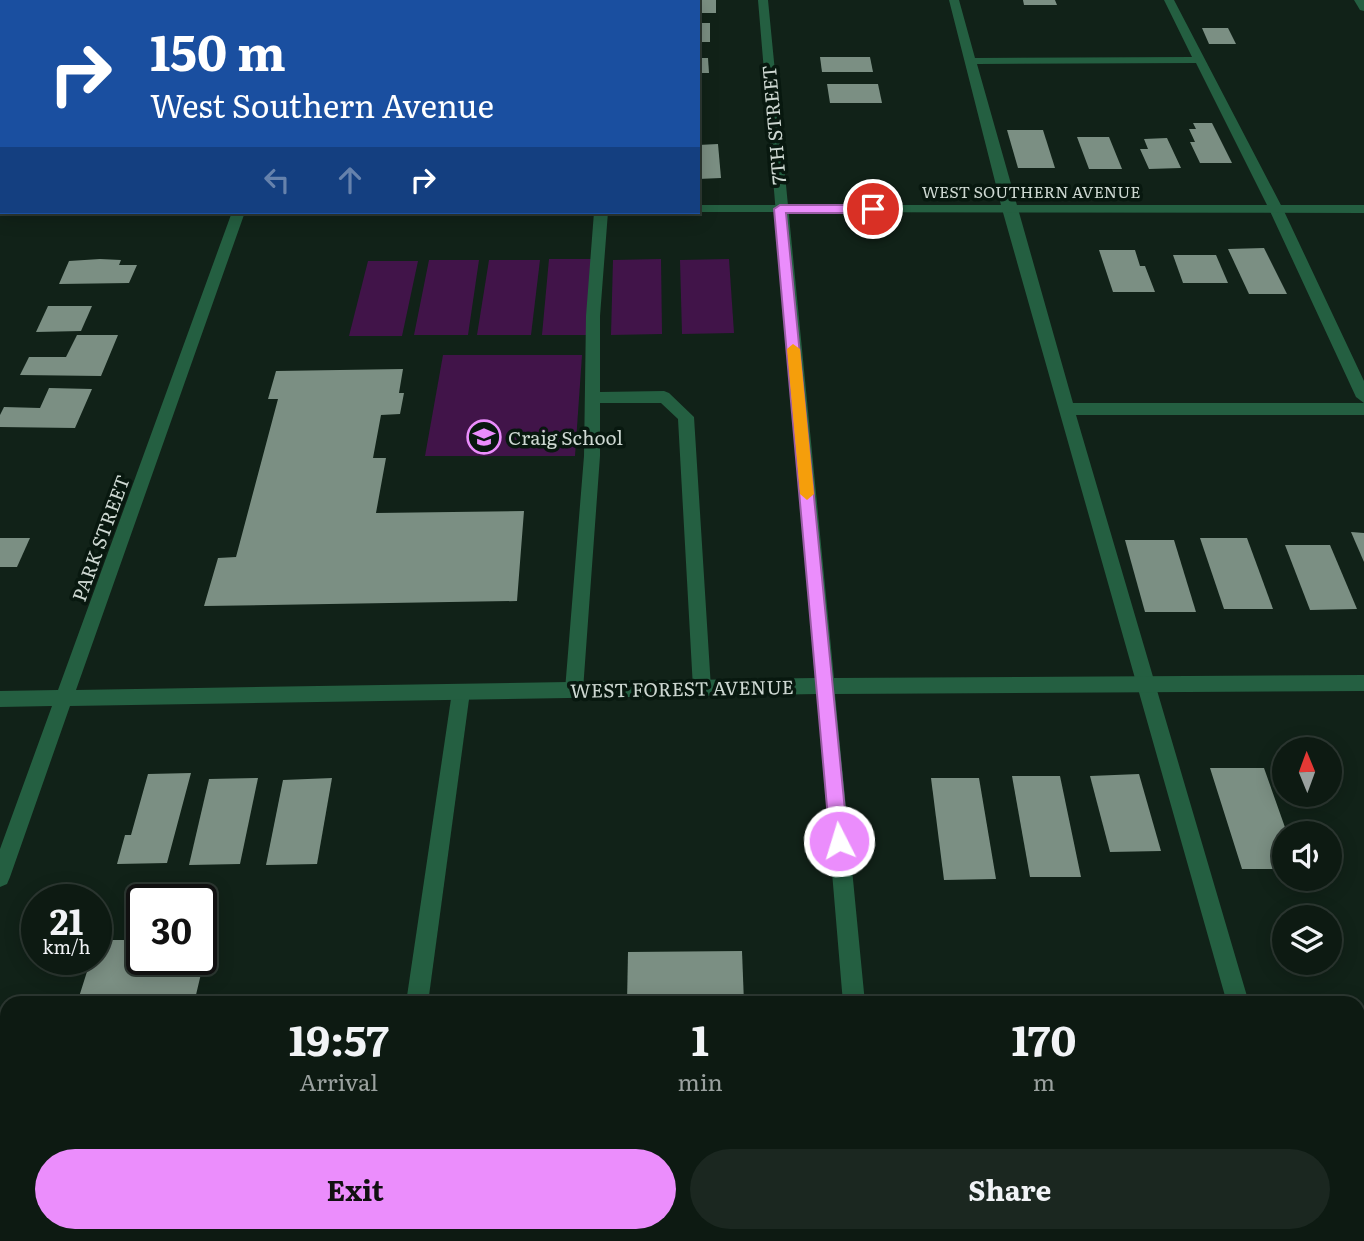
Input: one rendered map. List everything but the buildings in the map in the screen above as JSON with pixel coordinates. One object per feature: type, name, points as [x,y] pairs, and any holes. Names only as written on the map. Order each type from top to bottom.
[{"type":"street","name":"7TH STREET","points":[[763,0],[853,996]]},
{"type":"street","points":[[954,0],[1009,209],[1236,996]]},
{"type":"street","points":[[1169,0],[1276,209],[1364,397]]},
{"type":"street","points":[[1359,0],[1364,8]]},
{"type":"street","points":[[970,61],[1200,60]]},
{"type":"street","name":"WEST SOUTHERN AVENUE","points":[[700,209],[1364,209]]},
{"type":"street","name":"PARK STREET","points":[[0,877],[237,214]]},
{"type":"street","points":[[575,690],[592,456],[593,316],[601,214]]},
{"type":"street","points":[[592,398],[664,397],[687,417],[702,688]]},
{"type":"street","points":[[1068,409],[1364,409]]},
{"type":"street","name":"WEST FOREST AVENUE","points":[[0,699],[825,686],[1364,683]]},
{"type":"street","points":[[418,996],[461,692]]},
{"type":"shaded area","points":[[549,259],[600,259],[596,335],[542,335]]},
{"type":"shaded area","points":[[661,259],[662,334],[611,335],[613,260]]},
{"type":"shaded area","points":[[729,259],[734,333],[682,334],[680,260]]},
{"type":"shaded area","points":[[429,260],[479,260],[468,335],[414,335]]},
{"type":"shaded area","points":[[489,260],[540,260],[531,335],[477,335]]},
{"type":"shaded area","points":[[368,261],[418,261],[402,336],[349,336]]},
{"type":"shaded area","points":[[443,355],[582,355],[575,456],[425,456]]},
{"type":"slow traffic","points":[[793,349],[807,494]]},
{"type":"place","name":"Craig School","points":[[484,437]]},
{"type":"route","points":[[839,841],[780,209],[873,209]]}]
